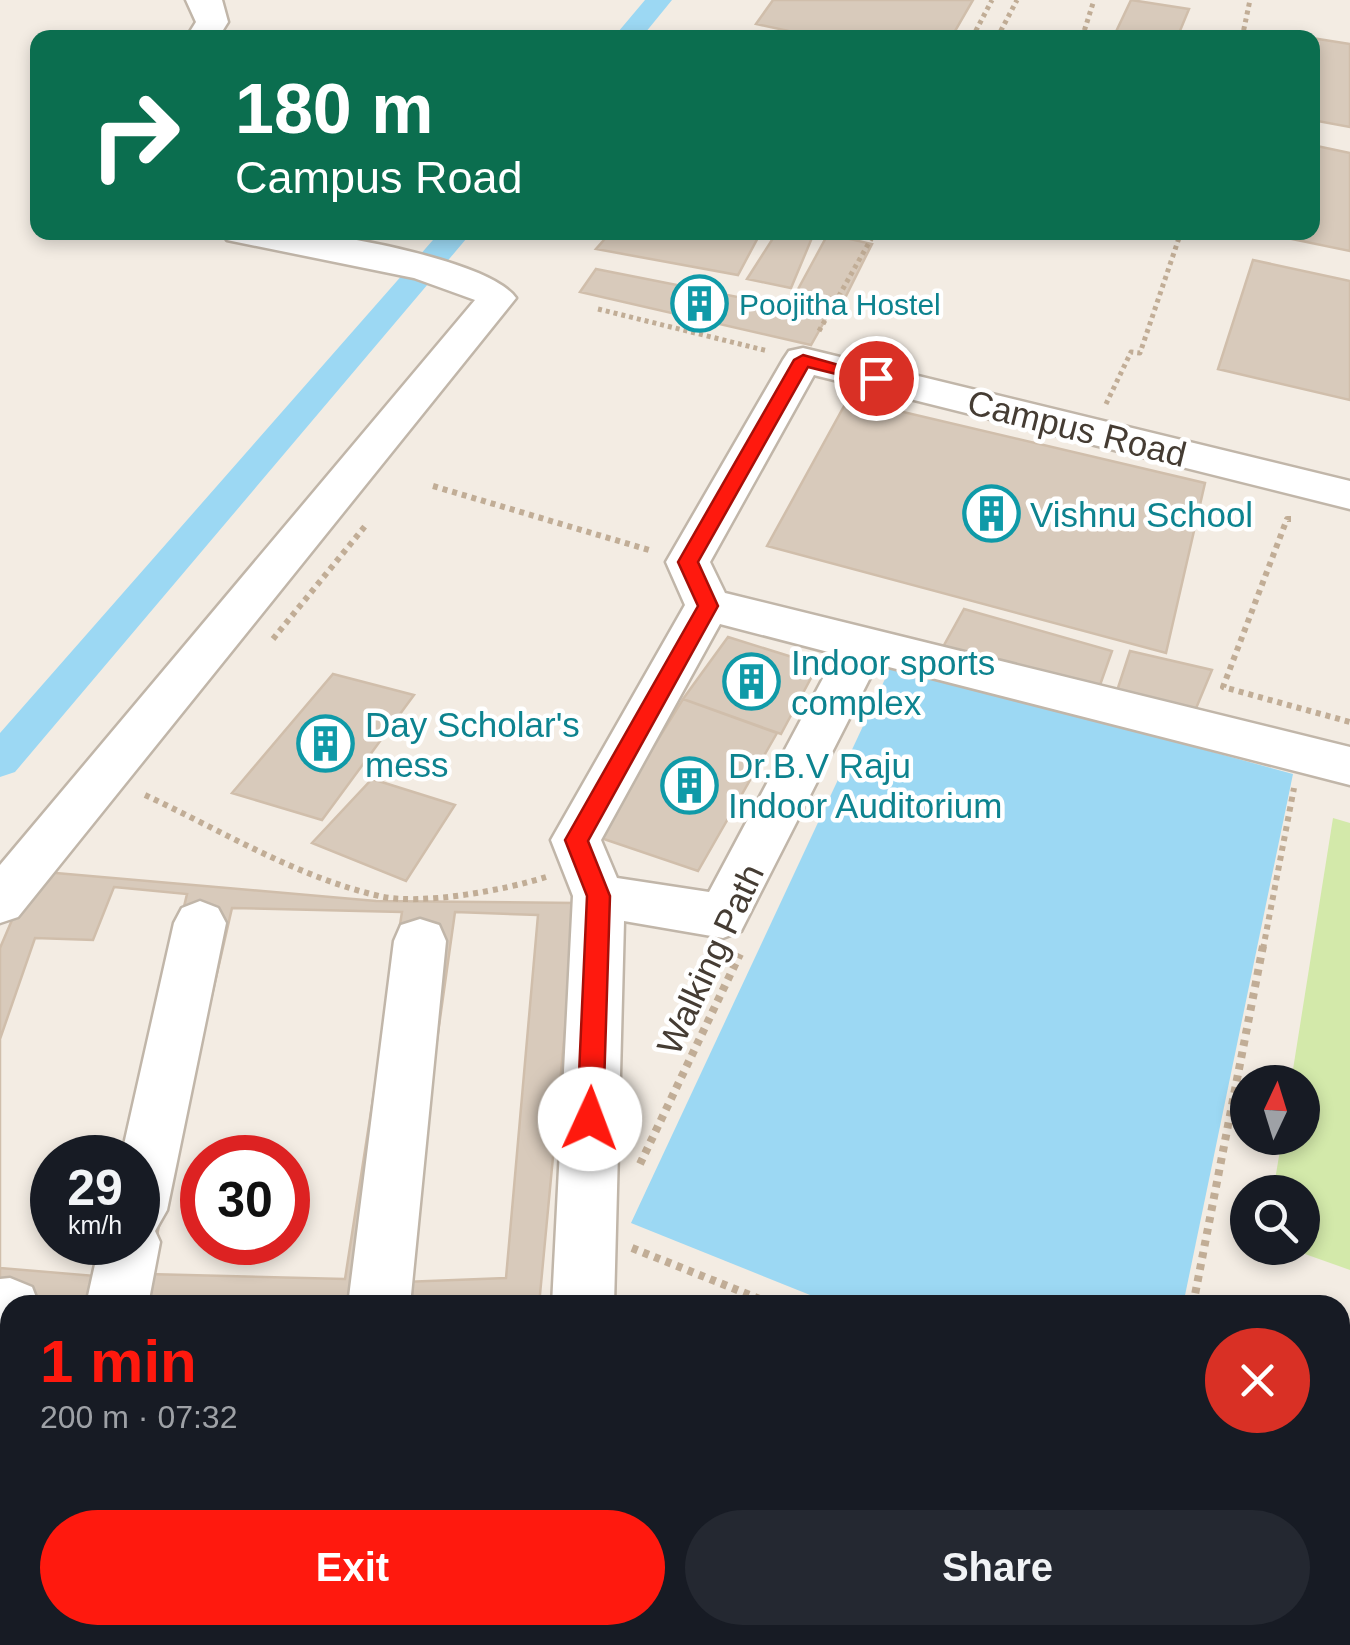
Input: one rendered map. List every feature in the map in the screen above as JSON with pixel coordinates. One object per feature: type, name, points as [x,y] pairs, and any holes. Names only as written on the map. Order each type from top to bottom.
[{"type":"street","points":[[202,0],[208,2],[212,22],[207,30]]},
{"type":"street","points":[[0,902],[497,298],[484,285],[280,240]]},
{"type":"street","points":[[708,606],[688,562],[807,353]]},
{"type":"street","name":"Campus Road","points":[[807,353],[1350,495]]},
{"type":"street","points":[[708,606],[1350,766]]},
{"type":"street","points":[[583,1295],[592,881],[576,840],[708,606]]},
{"type":"street","points":[[592,881],[723,916],[864,644]]},
{"type":"street","points":[[154,1135],[200,923]]},
{"type":"street","points":[[379,1295],[420,941]]},
{"type":"street","points":[[119,1295],[125,1265]]},
{"type":"path","points":[[976,30],[992,0]]},
{"type":"path","points":[[1001,30],[1017,0]]},
{"type":"path","points":[[1085,30],[1094,0]]},
{"type":"path","points":[[1244,30],[1250,0]]},
{"type":"path","points":[[598,309],[807,353],[871,240]]},
{"type":"path","points":[[1102,414],[1131,352],[1140,353],[1178,240]]},
{"type":"path","points":[[433,486],[688,562]]},
{"type":"path","points":[[1287,518],[1223,687],[1350,722]]},
{"type":"path","points":[[265,649],[366,525]]},
{"type":"path","points":[[1195,1295],[1301,752]]},
{"type":"path","points":[[156,782],[144,797],[310,873],[382,898],[592,881]]},
{"type":"path","name":"Walking Path","points":[[638,1168],[749,935]]},
{"type":"path","points":[[627,1246],[750,1295]]},
{"type":"green space","points":[[1333,818],[1350,823],[1350,1270],[1320,1259],[1320,1175],[1276,1175],[1279,1155],[1320,1155],[1320,1065],[1294,1065]]},
{"type":"water","points":[[892,664],[1293,774],[1185,1295],[810,1295],[631,1223]]},
{"type":"building","points":[[773,0],[973,0],[956,30],[784,30],[756,24]]},
{"type":"building","points":[[1131,0],[1189,9],[1180,30],[1117,30]]},
{"type":"building","points":[[1320,39],[1350,44],[1350,127],[1320,121]]},
{"type":"building","points":[[1320,147],[1350,153],[1350,251],[1297,240],[1320,240]]},
{"type":"building","points":[[604,240],[757,240],[738,275],[596,249]]},
{"type":"building","points":[[772,240],[811,240],[791,288],[747,279]]},
{"type":"building","points":[[825,240],[872,244],[844,300],[797,291]]},
{"type":"building","points":[[1253,260],[1350,281],[1350,400],[1218,369]]},
{"type":"building","name":"Poojitha Hostel","points":[[596,269],[828,315],[811,345],[580,292]]},
{"type":"building","name":"Vishnu School","points":[[848,399],[1205,483],[1166,653],[767,546]]},
{"type":"building","points":[[964,609],[1112,651],[1099,688],[943,647]]},
{"type":"building","name":"Indoor sports complex","points":[[728,637],[818,665],[781,734],[683,699]]},
{"type":"building","points":[[1130,651],[1212,670],[1192,718],[1115,697]]},
{"type":"building","name":"Day Scholar's mess","points":[[333,674],[414,695],[322,820],[232,793]]},
{"type":"building","name":"Dr.B.V Raju Indoor Auditorium","points":[[683,699],[777,733],[698,871],[598,837]]},
{"type":"building","points":[[372,779],[455,805],[406,881],[312,843]]},
{"type":"building","points":[[33,871],[376,901],[577,903],[540,1295],[0,1295],[0,948]]},
{"type":"building","points":[[114,887],[187,894],[129,1135],[30,1135],[30,1265],[98,1265],[95,1276],[0,1268],[0,1039],[35,938],[93,940]]},
{"type":"building","points":[[232,908],[402,912],[345,1279],[148,1274],[150,1265],[160,1265],[160,1222]]},
{"type":"building","points":[[455,912],[538,915],[506,1278],[403,1282]]},
{"type":"waterway","points":[[633,30],[659,0]]},
{"type":"waterway","points":[[0,761],[450,240]]},
{"type":"place","name":"Poojitha Hostel","points":[[700,304]]},
{"type":"place","name":"Vishnu School","points":[[991,514]]},
{"type":"place","name":"Indoor sports complex","points":[[752,682]]},
{"type":"place","name":"Day Scholar's mess","points":[[326,744]]},
{"type":"place","name":"Dr.B.V Raju Indoor Auditorium","points":[[689,785]]},
{"type":"route","points":[[590,1119],[598,896],[576,840],[708,606],[688,562],[803,360],[876,378]]}]
